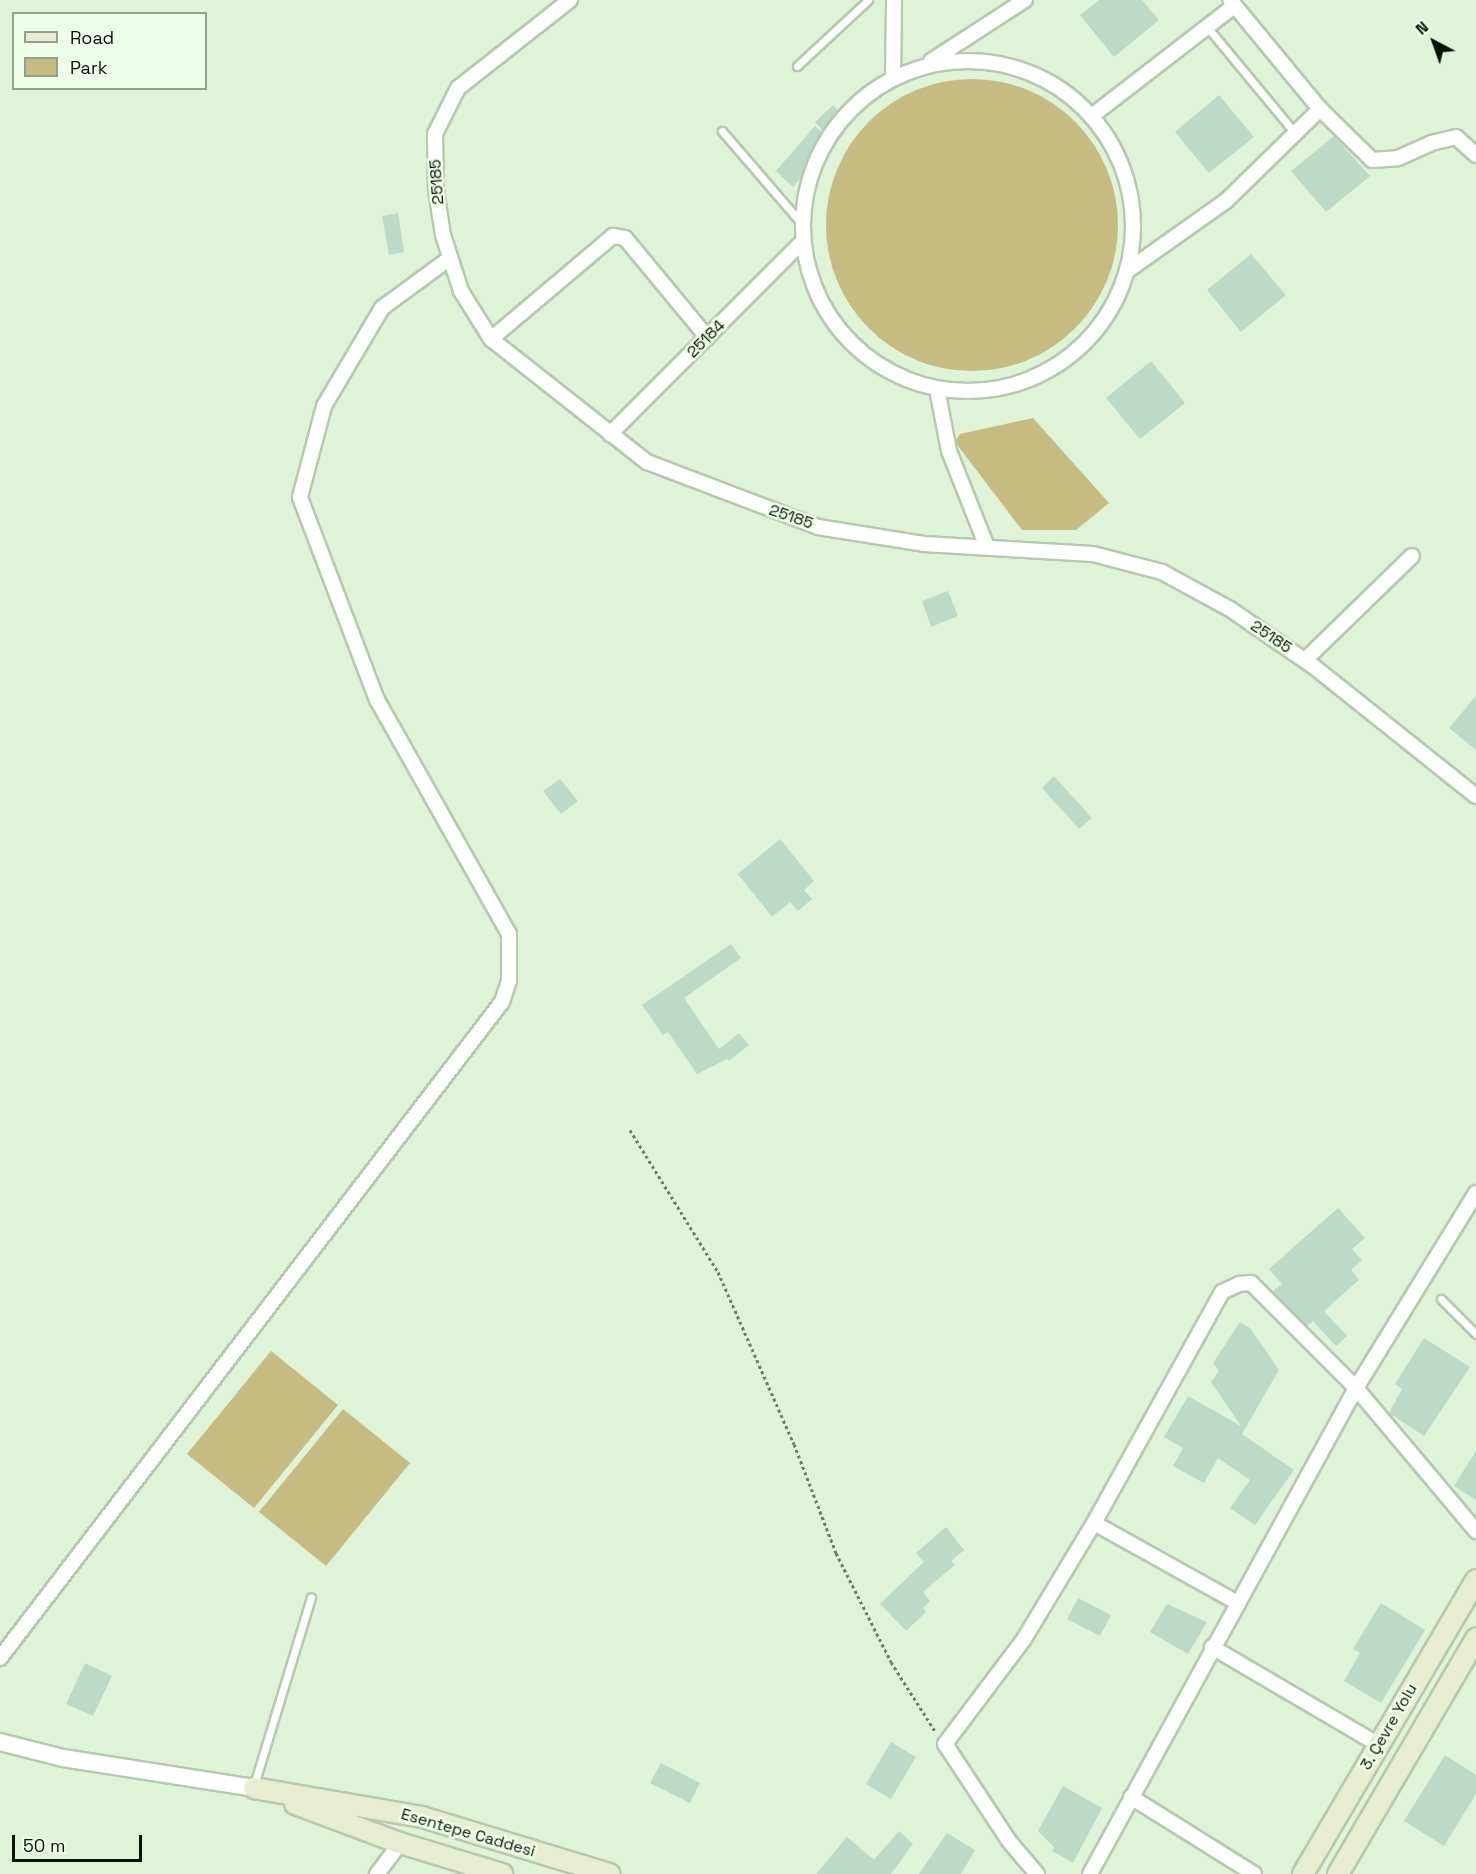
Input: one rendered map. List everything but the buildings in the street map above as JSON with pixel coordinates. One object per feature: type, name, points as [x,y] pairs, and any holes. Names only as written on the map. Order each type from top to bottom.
[{"type":"main road","name":"3. Çevre Yolu","points":[[1303,1874],[1476,1580]]},
{"type":"main road","name":"3. Çevre Yolu","points":[[1338,1874],[1476,1639]]},
{"type":"main road","name":"Esentepe Caddesi","points":[[254,1788],[400,1843],[502,1874]]},
{"type":"main road","name":"Esentepe Caddesi","points":[[254,1788],[422,1817],[610,1874]]},
{"type":"street","name":"25185","points":[[570,0],[471,76],[445,108],[435,134],[434,162],[443,235],[461,291],[491,339],[647,462],[818,527],[924,544],[1093,554],[1162,572],[1230,609],[1305,660],[1476,796]]},
{"type":"street","points":[[893,76],[894,0]]},
{"type":"street","points":[[927,64],[1024,0]]},
{"type":"street","points":[[1093,115],[1208,28],[1232,3],[1320,109],[1372,160],[1398,158],[1431,142],[1456,137],[1476,155]]},
{"type":"street","points":[[972,58],[1017,66],[1059,86],[1093,115],[1116,150],[1130,189],[1134,230],[1127,271],[1107,315],[1075,352],[1033,378],[986,391],[937,389],[903,379],[871,362],[845,339],[818,299],[801,243],[801,223],[812,182],[833,142],[860,104],[893,76],[927,64],[972,58]]},
{"type":"street","points":[[1127,271],[1226,201],[1320,109]]},
{"type":"street","points":[[491,339],[613,237],[625,238],[707,337]]},
{"type":"street","name":"25184","points":[[610,434],[801,243]]},
{"type":"street","points":[[0,1658],[502,1002],[509,981],[509,934],[377,700],[300,497],[324,406],[382,308],[450,258]]},
{"type":"street","points":[[937,389],[949,451],[987,547]]},
{"type":"street","points":[[1305,660],[1412,556]]},
{"type":"street","points":[[1090,1874],[1212,1647],[1356,1388],[1476,1192]]},
{"type":"street","points":[[1037,1874],[1009,1841],[945,1744],[1024,1639],[1095,1523],[1222,1292],[1231,1286],[1251,1283],[1356,1388],[1476,1531]]},
{"type":"street","points":[[1095,1523],[1238,1603]]},
{"type":"street","points":[[1212,1647],[1379,1745]]},
{"type":"street","name":"Esentepe Caddesi","points":[[0,1742],[63,1758],[254,1788]]},
{"type":"street","points":[[1131,1797],[1254,1874]]},
{"type":"street","points":[[377,1874],[400,1843]]},
{"type":"lane","points":[[797,66],[868,0]]},
{"type":"lane","points":[[1208,28],[1295,133]]},
{"type":"lane","points":[[722,131],[801,223]]},
{"type":"lane","points":[[1441,1299],[1476,1334]]},
{"type":"lane","points":[[254,1788],[311,1597]]},
{"type":"path","points":[[630,1130],[718,1272],[794,1444],[836,1553],[891,1662],[918,1709],[945,1744]]},
{"type":"green space","points":[[972,79],[1000,82],[1028,90],[1053,104],[1075,122],[1093,144],[1107,169],[1115,197],[1118,225],[1115,253],[1107,281],[1093,306],[1075,328],[1053,346],[1028,360],[1000,368],[972,371],[944,368],[916,360],[891,346],[869,328],[851,306],[837,281],[829,253],[826,225],[829,197],[837,169],[851,144],[869,122],[891,104],[916,90],[944,82]]},
{"type":"green space","points":[[1033,418],[1109,503],[1076,530],[1022,530],[955,442],[960,434]]},
{"type":"green space","points":[[271,1351],[338,1405],[254,1508],[187,1454]]},
{"type":"green space","points":[[343,1409],[410,1463],[326,1566],[259,1512]]}]
